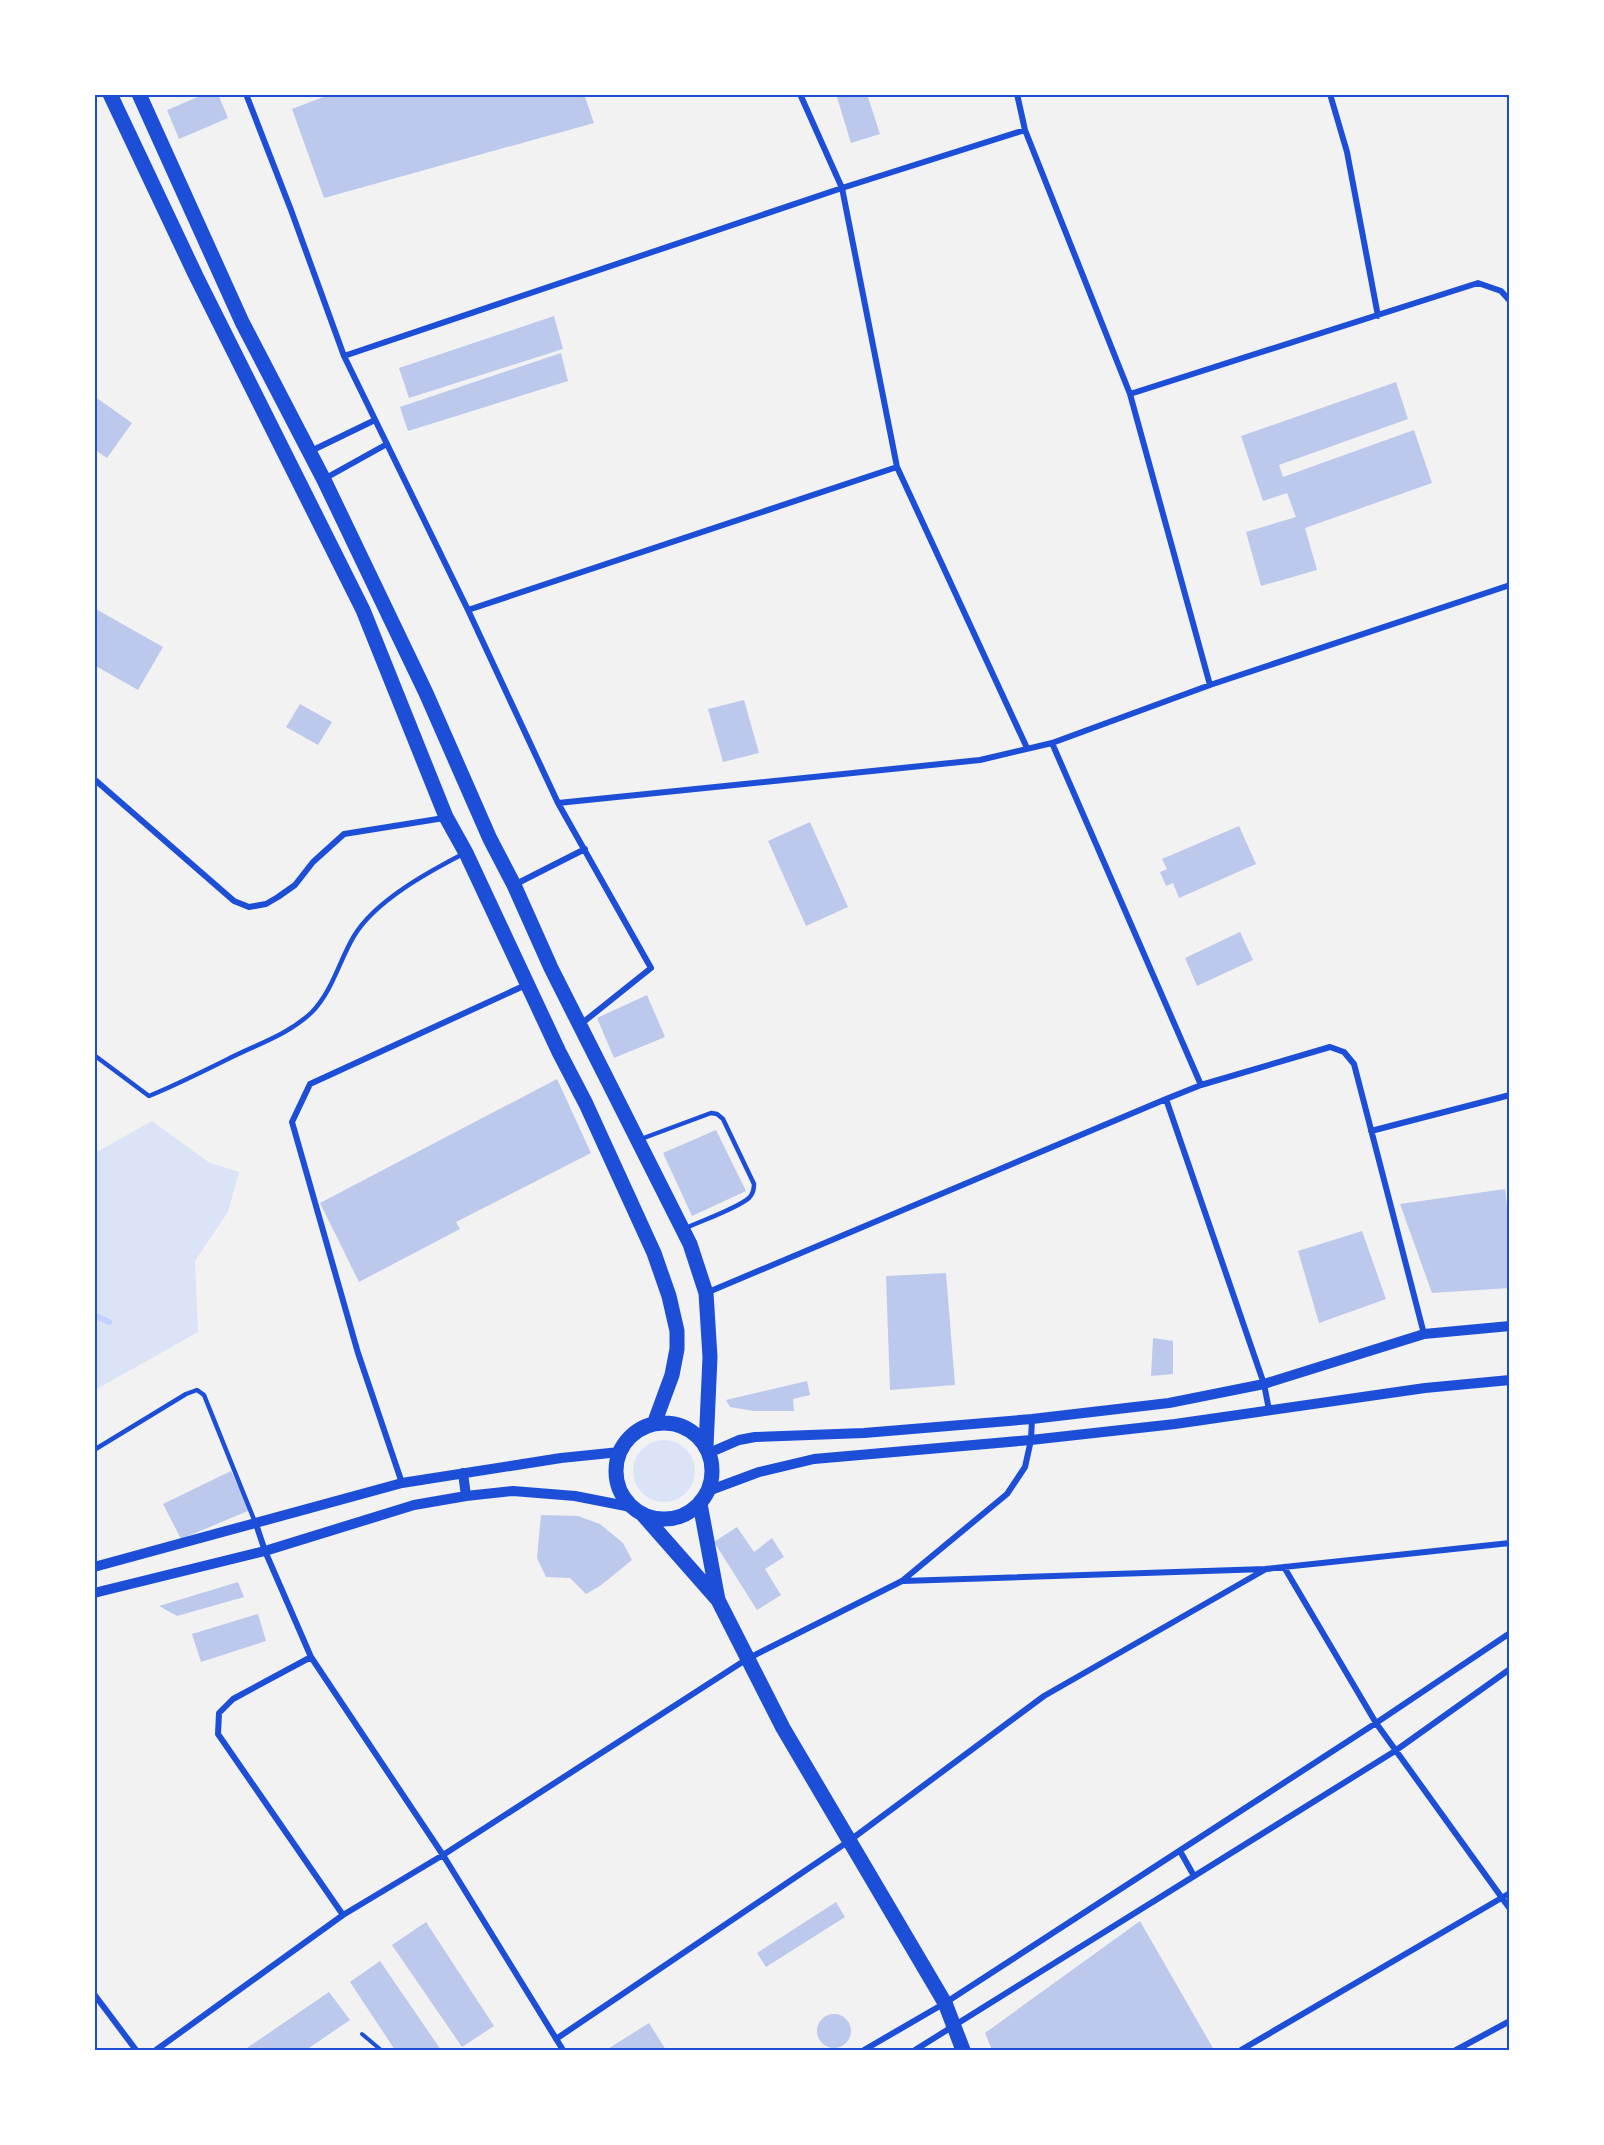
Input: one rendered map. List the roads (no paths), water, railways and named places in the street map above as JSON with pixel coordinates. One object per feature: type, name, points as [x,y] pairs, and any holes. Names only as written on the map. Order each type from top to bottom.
[{"type":"main road","points":[[110,94],[201,287],[363,610],[446,818],[466,853],[644,1229],[669,1296],[677,1331],[677,1349],[672,1374],[654,1424]]},
{"type":"main road","points":[[139,94],[242,322],[324,480],[426,693],[490,839],[514,885],[551,968],[690,1244],[706,1293],[710,1357],[707,1450],[712,1472],[704,1497],[718,1600]]},
{"type":"main road","points":[[707,1450],[696,1435],[684,1427],[669,1423],[654,1424],[628,1439],[620,1452],[616,1466],[616,1482],[622,1496],[718,1600],[783,1728],[945,2003],[963,2050]]},
{"type":"main road","points":[[638,1512],[659,1520],[674,1519],[688,1514],[704,1497]]},
{"type":"street","points":[[246,94],[344,356],[468,610],[558,802],[651,968],[580,1024]]},
{"type":"street","points":[[800,94],[842,188],[897,467],[1028,748]]},
{"type":"street","points":[[1017,94],[1025,130],[1130,394],[1210,685]]},
{"type":"street","points":[[1330,94],[1347,152],[1378,316]]},
{"type":"street","points":[[344,356],[842,188],[1025,130]]},
{"type":"street","points":[[1130,394],[1478,283],[1501,291],[1509,301]]},
{"type":"street","points":[[310,452],[375,420]]},
{"type":"street","points":[[324,480],[387,444]]},
{"type":"street","points":[[468,610],[897,467]]},
{"type":"street","points":[[558,802],[980,760],[1052,743],[1210,685],[1509,585]]},
{"type":"street","points":[[1052,743],[1200,1085]]},
{"type":"street","points":[[94,779],[234,902],[249,906],[266,904],[295,885],[313,862],[344,834],[446,818]]},
{"type":"street","points":[[514,885],[585,849]]},
{"type":"street","points":[[402,1483],[358,1353],[292,1122],[310,1084],[528,984]]},
{"type":"street","points":[[706,1293],[1200,1085],[1330,1047],[1344,1052],[1354,1064],[1424,1334]]},
{"type":"street","points":[[1371,1131],[1509,1095]]},
{"type":"street","points":[[1166,1099],[1264,1384],[1269,1410]]},
{"type":"street","points":[[707,1450],[755,1437],[864,1433],[1032,1419],[1169,1403],[1264,1384],[1424,1334],[1509,1326]]},
{"type":"street","points":[[704,1497],[759,1472],[814,1459],[1031,1440],[1175,1424],[1425,1388],[1509,1380]]},
{"type":"street","points":[[156,2050],[343,1915],[443,1855],[747,1659],[902,1581],[1008,1494],[1025,1467],[1031,1440],[1032,1419]]},
{"type":"street","points":[[94,1567],[402,1483],[561,1458],[620,1452]]},
{"type":"street","points":[[463,1473],[466,1497]]},
{"type":"street","points":[[94,1593],[265,1551],[414,1505],[466,1497],[513,1491],[574,1496],[638,1512]]},
{"type":"street","points":[[256,1524],[265,1551],[311,1657],[443,1855],[562,2050]]},
{"type":"street","points":[[902,1581],[1266,1569],[1509,1543]]},
{"type":"street","points":[[1284,1567],[1376,1723],[1509,1909]]},
{"type":"street","points":[[556,2039],[849,1841],[1044,1696],[1266,1569]]},
{"type":"street","points":[[864,2050],[945,2003],[1509,1634]]},
{"type":"street","points":[[311,1657],[233,1699],[219,1713],[218,1734],[343,1915]]},
{"type":"street","points":[[915,2050],[1395,1751],[1509,1669]]},
{"type":"street","points":[[1180,1851],[1194,1876]]},
{"type":"street","points":[[1241,2050],[1509,1893]]},
{"type":"street","points":[[94,1994],[136,2050]]},
{"type":"street","points":[[1456,2050],[1509,2021]]},
{"type":"lane","points":[[94,1055],[149,1096],[190,1079],[287,1032],[313,1011],[332,984],[354,936],[373,912],[428,872],[466,853]]},
{"type":"lane","points":[[638,1140],[711,1113],[723,1119],[754,1184],[754,1191],[749,1198],[737,1205],[683,1229]]},
{"type":"lane","points":[[94,1450],[186,1394],[197,1390],[204,1395],[256,1524]]},
{"type":"waterway","points":[[94,1315],[109,1322]]}]
